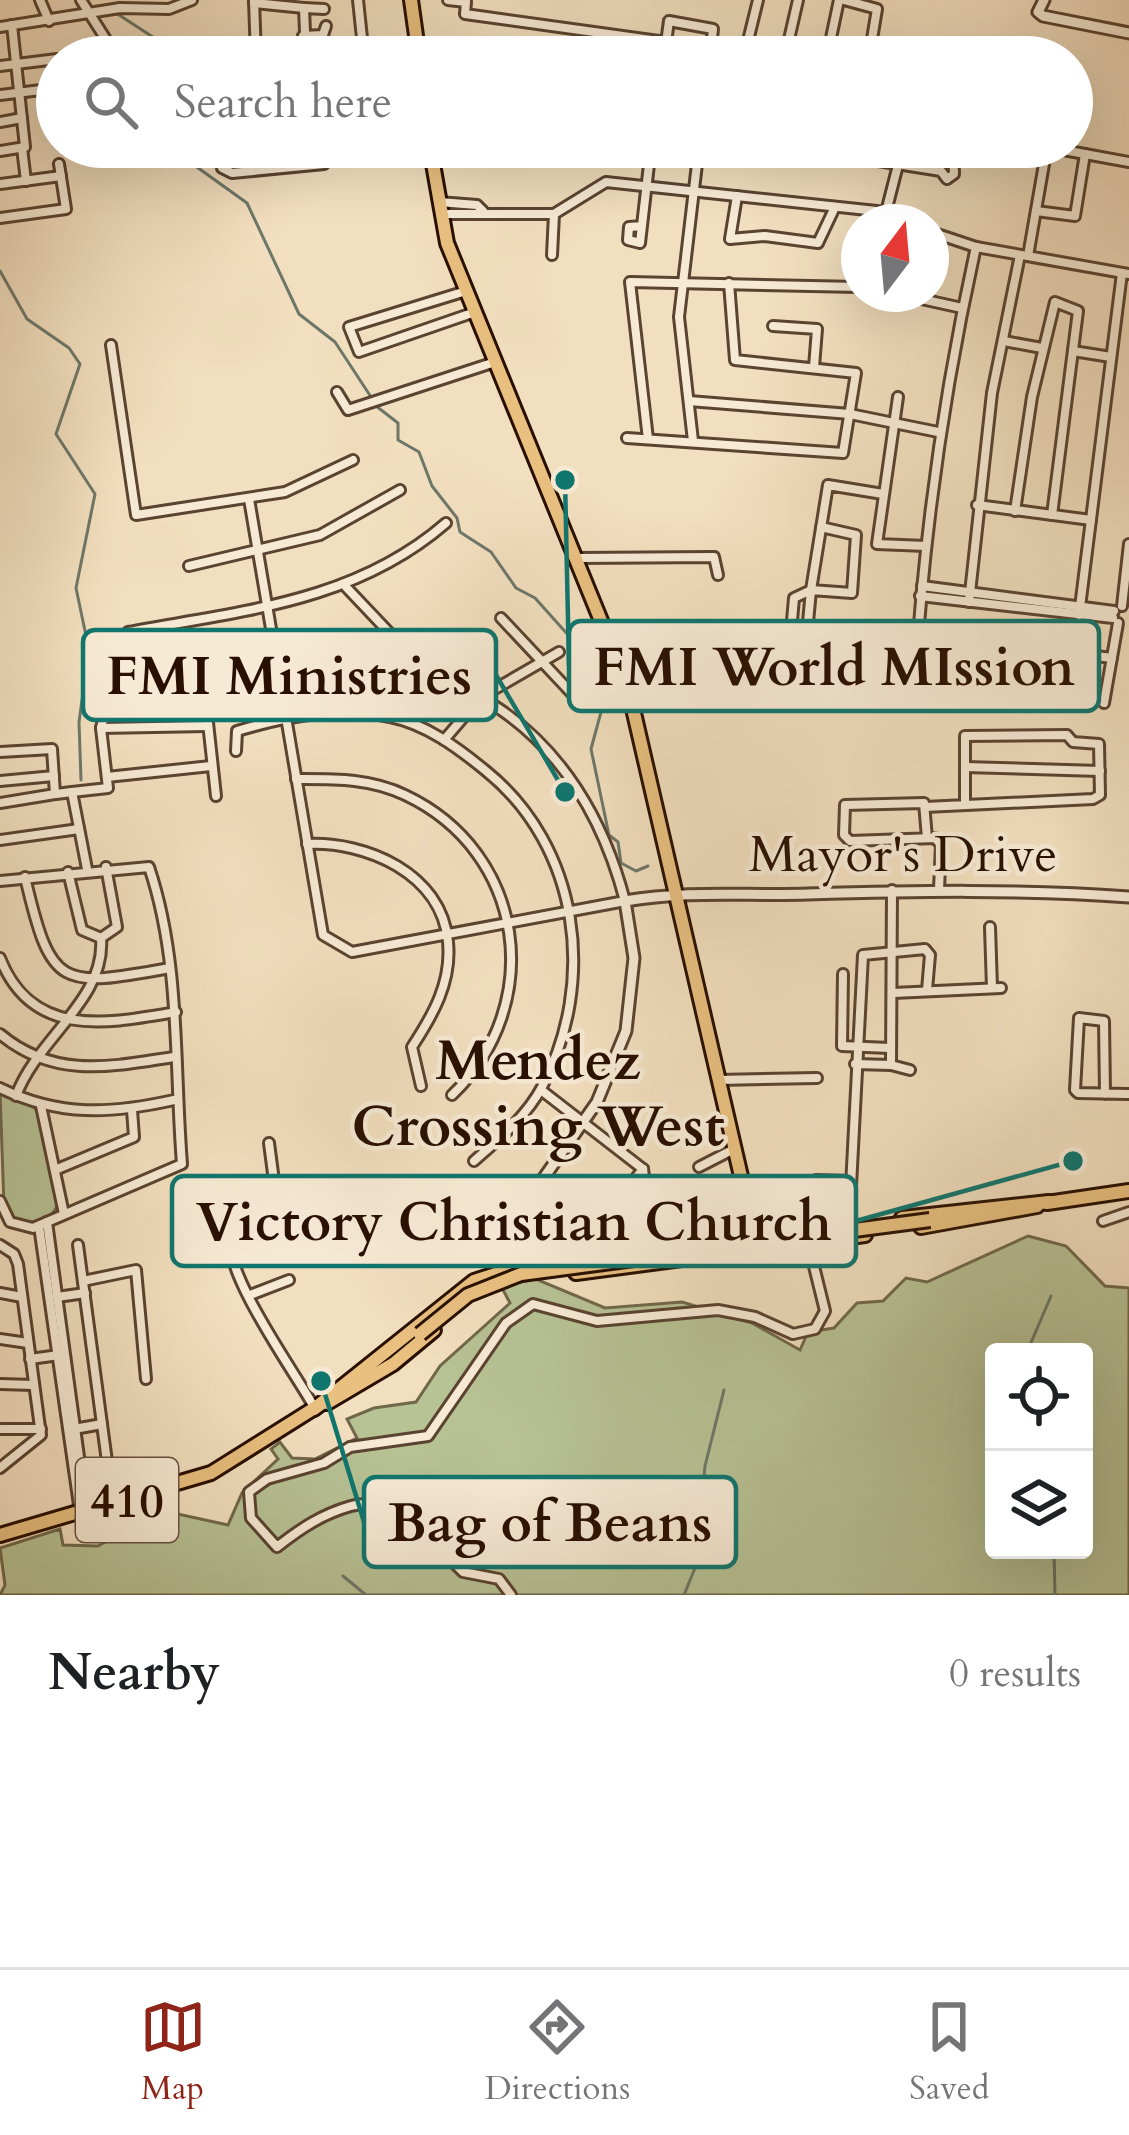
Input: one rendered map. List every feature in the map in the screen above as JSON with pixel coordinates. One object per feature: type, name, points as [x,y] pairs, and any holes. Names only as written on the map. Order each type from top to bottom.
[{"type":"main road","points":[[411,0],[416,36]]},
{"type":"main road","points":[[433,168],[438,208],[467,291],[628,686],[757,1244]]},
{"type":"main road","name":"410","points":[[807,1237],[849,1225],[1124,1192]]},
{"type":"main road","points":[[314,1409],[468,1295],[521,1274],[1049,1202]]},
{"type":"main road","name":"410","points":[[0,1535],[212,1473],[380,1373],[466,1302],[500,1285],[757,1244],[1020,1212],[1049,1202]]},
{"type":"main road","name":"410","points":[[314,1409],[460,1289],[497,1272],[654,1251],[757,1244]]},
{"type":"street","points":[[40,0],[49,21]]},
{"type":"street","points":[[81,0],[105,36]]},
{"type":"street","points":[[358,0],[362,36]]},
{"type":"street","points":[[448,0],[466,2],[465,14],[616,36]]},
{"type":"street","points":[[747,36],[758,0]]},
{"type":"street","points":[[790,36],[798,0]]},
{"type":"street","points":[[832,36],[841,0],[878,9],[872,36]]},
{"type":"street","points":[[1044,0],[1038,12],[1043,16],[1129,33]]},
{"type":"street","points":[[255,36],[254,2],[324,9]]},
{"type":"street","points":[[0,27],[120,8],[194,6]]},
{"type":"street","points":[[304,8],[302,36],[323,35],[326,26]]},
{"type":"street","points":[[667,36],[669,21],[713,29],[712,36]]},
{"type":"street","points":[[12,25],[26,181]]},
{"type":"street","points":[[0,66],[36,61]]},
{"type":"street","points":[[0,95],[36,90]]},
{"type":"street","points":[[0,122],[22,118]]},
{"type":"street","points":[[0,151],[22,148]]},
{"type":"street","points":[[1093,156],[1129,162]]},
{"type":"street","points":[[0,218],[66,209],[60,168]]},
{"type":"street","points":[[225,168],[226,172],[273,168]]},
{"type":"street","points":[[642,226],[648,168]]},
{"type":"street","points":[[693,441],[680,346],[680,282],[697,168]]},
{"type":"street","points":[[888,204],[897,168]]},
{"type":"street","points":[[970,598],[976,505],[1004,341],[1043,168]]},
{"type":"street","points":[[1036,211],[1075,216],[1082,168]]},
{"type":"street","points":[[0,184],[61,176]]},
{"type":"street","points":[[438,208],[554,214],[606,182],[841,207]]},
{"type":"street","points":[[737,196],[730,239],[765,236],[818,243],[835,206]]},
{"type":"street","points":[[552,255],[554,214]]},
{"type":"street","points":[[949,238],[1125,273],[1080,611]]},
{"type":"street","points":[[947,638],[942,686],[929,695],[915,680],[921,591],[938,432],[976,247]]},
{"type":"street","points":[[648,439],[630,282],[841,286]]},
{"type":"street","points":[[627,438],[843,453],[856,373],[735,360],[729,283]]},
{"type":"street","points":[[467,291],[349,327],[358,352],[476,312]]},
{"type":"street","points":[[1015,511],[1042,348],[1055,302],[1078,311],[1052,515]]},
{"type":"street","points":[[949,304],[962,308]]},
{"type":"street","points":[[773,326],[817,329],[814,367]]},
{"type":"street","points":[[1004,341],[1042,348]]},
{"type":"street","points":[[111,345],[136,515],[284,492],[353,460]]},
{"type":"street","points":[[1073,351],[1111,357]]},
{"type":"street","points":[[337,392],[348,410],[496,361]]},
{"type":"street","points":[[898,397],[877,544],[926,546]]},
{"type":"street","points":[[689,401],[850,414],[938,432]]},
{"type":"street","points":[[821,527],[856,535],[852,593],[811,590],[791,605],[791,632],[799,638],[807,633],[811,590],[827,485],[883,494]]},
{"type":"street","points":[[189,566],[320,535],[400,490]]},
{"type":"street","points":[[249,499],[323,935],[352,952],[625,901]]},
{"type":"street","points":[[976,505],[1091,520]]},
{"type":"street","points":[[128,632],[266,607],[346,586],[398,561],[446,524]]},
{"type":"street","points":[[1104,704],[1129,544]]},
{"type":"street","points":[[578,558],[714,557],[718,575]]},
{"type":"street","points":[[346,586],[400,644],[398,664]]},
{"type":"street","points":[[921,591],[1121,615]]},
{"type":"street","points":[[501,618],[579,701]]},
{"type":"street","points":[[918,634],[1112,658]]},
{"type":"street","points":[[445,740],[481,698],[560,652]]},
{"type":"street","points":[[275,662],[332,658],[398,664],[481,698],[528,729],[579,786],[606,841],[625,901],[634,958],[628,1019],[618,1058],[584,1123],[543,1180],[548,1264]]},
{"type":"street","points":[[0,803],[108,788],[101,728],[115,686],[203,677],[216,796]]},
{"type":"street","points":[[236,751],[237,731],[284,716],[330,712],[393,718],[445,740],[505,786],[550,852],[572,914],[573,968],[566,1028],[541,1090],[510,1130],[474,1161]]},
{"type":"street","points":[[101,728],[207,726]]},
{"type":"street","points":[[939,889],[940,845],[927,838],[850,841],[844,836],[844,805],[850,801],[926,807],[1093,800],[1100,795],[1100,744],[1073,742],[1067,734],[965,736],[965,803]]},
{"type":"street","points":[[0,752],[52,749],[55,794]]},
{"type":"street","points":[[107,777],[211,766]]},
{"type":"street","points":[[965,766],[1100,772]]},
{"type":"street","points":[[0,781],[54,776]]},
{"type":"street","points":[[296,779],[365,781],[430,809],[480,855],[509,924],[508,988],[495,1044],[452,1095]]},
{"type":"street","points":[[72,792],[87,869]]},
{"type":"street","points":[[926,807],[927,838]]},
{"type":"street","points":[[0,840],[79,829]]},
{"type":"street","points":[[307,844],[343,842],[395,863],[421,886],[447,936],[446,976],[437,1009],[412,1047],[421,1086]]},
{"type":"street","points":[[0,881],[143,864],[150,870],[176,1012],[174,1100],[179,1167],[43,1224],[10,1222],[0,1202]]},
{"type":"street","points":[[16,1096],[33,1057],[94,982],[100,938],[117,927],[106,868]]},
{"type":"street","points":[[68,872],[82,930],[100,938]]},
{"type":"street","points":[[25,878],[46,954],[62,971],[94,982],[170,968]]},
{"type":"street","name":"Mayor's Drive","points":[[625,901],[676,892],[939,889],[1129,897]]},
{"type":"street","points":[[891,1065],[892,890]]},
{"type":"street","points":[[893,993],[996,988],[991,927]]},
{"type":"street","points":[[849,1225],[862,955],[928,951],[927,990]]},
{"type":"street","points":[[0,958],[22,995],[62,1021],[98,1024],[176,1012]]},
{"type":"street","points":[[843,974],[842,1046],[890,1048]]},
{"type":"street","points":[[1105,1094],[1104,1021],[1079,1018],[1075,1090],[1105,1094],[1129,1094]]},
{"type":"street","points":[[0,1034],[33,1057],[81,1069],[174,1057]]},
{"type":"street","points":[[855,1064],[910,1070]]},
{"type":"street","points":[[718,1080],[817,1078]]},
{"type":"street","points":[[0,1088],[41,1106],[81,1113],[132,1110],[174,1100]]},
{"type":"street","points":[[541,1090],[643,1169],[654,1251]]},
{"type":"street","points":[[41,1106],[64,1214]]},
{"type":"street","points":[[55,1170],[134,1137],[132,1110]]},
{"type":"street","points":[[231,1229],[279,1219],[269,1143]]},
{"type":"street","points":[[699,1167],[734,1149]]},
{"type":"street","points":[[587,1259],[596,1228],[643,1169]]},
{"type":"street","points":[[816,1180],[850,1181]]},
{"type":"street","points":[[227,1189],[231,1229],[227,1244],[314,1409]]},
{"type":"street","points":[[1102,1222],[1129,1211],[1124,1192]]},
{"type":"street","points":[[43,1224],[76,1471],[86,1511]]},
{"type":"street","points":[[511,1595],[499,1579],[468,1574],[440,1550],[434,1538],[491,1547],[453,1522],[353,1505],[303,1526],[277,1547],[251,1518],[249,1492],[266,1479],[324,1463],[350,1447],[428,1436],[506,1323],[533,1304],[597,1321],[676,1310],[735,1311],[793,1334],[815,1329],[825,1312],[807,1237]]},
{"type":"street","points":[[0,1245],[17,1251],[41,1430],[36,1444],[0,1468]]},
{"type":"street","points":[[78,1245],[108,1469]]},
{"type":"street","points":[[83,1281],[136,1270],[146,1379]]},
{"type":"street","points":[[250,1295],[289,1280]]},
{"type":"street","points":[[0,1293],[22,1297]]},
{"type":"street","points":[[53,1297],[85,1293]]},
{"type":"street","points":[[0,1339],[28,1343]]},
{"type":"street","points":[[30,1359],[62,1355]]},
{"type":"street","points":[[0,1384],[34,1385]]},
{"type":"street","points":[[72,1429],[102,1424]]},
{"type":"street","points":[[0,1429],[41,1430]]},
{"type":"green space","points":[[0,1092],[35,1108],[40,1117],[58,1203],[40,1221],[14,1220],[4,1206]]},
{"type":"green space","points":[[1028,1236],[1066,1246],[1105,1286],[1129,1288],[1129,1595],[0,1595],[5,1585],[0,1548],[60,1529],[63,1545],[98,1546],[114,1537],[113,1529],[155,1509],[228,1525],[242,1493],[278,1459],[271,1449],[280,1442],[292,1458],[315,1459],[357,1438],[347,1419],[374,1408],[416,1402],[440,1366],[510,1303],[501,1286],[536,1279],[605,1308],[682,1302],[752,1323],[800,1350],[808,1332],[834,1328],[857,1303],[883,1301],[906,1278],[927,1282]]},
{"type":"waterway","points":[[116,13],[151,36]]},
{"type":"waterway","points":[[198,168],[247,203],[299,314],[335,342],[373,400]]},
{"type":"waterway","points":[[0,271],[27,319],[69,348],[80,364],[56,434],[95,494],[76,588],[89,650],[79,722],[81,780]]},
{"type":"waterway","points":[[376,406],[398,423],[398,440],[419,452],[432,486],[457,518],[460,532],[491,552],[516,588],[535,598],[604,675],[604,701],[591,749],[609,835],[618,842],[621,863],[636,871],[648,866]]},
{"type":"waterway","points":[[1031,1343],[1051,1296]]},
{"type":"waterway","points":[[684,1595],[695,1568],[705,1466],[724,1390]]},
{"type":"waterway","points":[[1054,1559],[1055,1595]]},
{"type":"waterway","points":[[343,1576],[366,1595]]},
{"type":"place","name":"FMI World MIssion","points":[[565,480]]},
{"type":"place","name":"FMI Ministries","points":[[565,792]]},
{"type":"place","name":"Victory Christian Church","points":[[1073,1161]]},
{"type":"place","name":"Bag of Beans","points":[[321,1381]]},
{"type":"district","name":"Mendez Crossing West","points":[[538,1092]]}]
